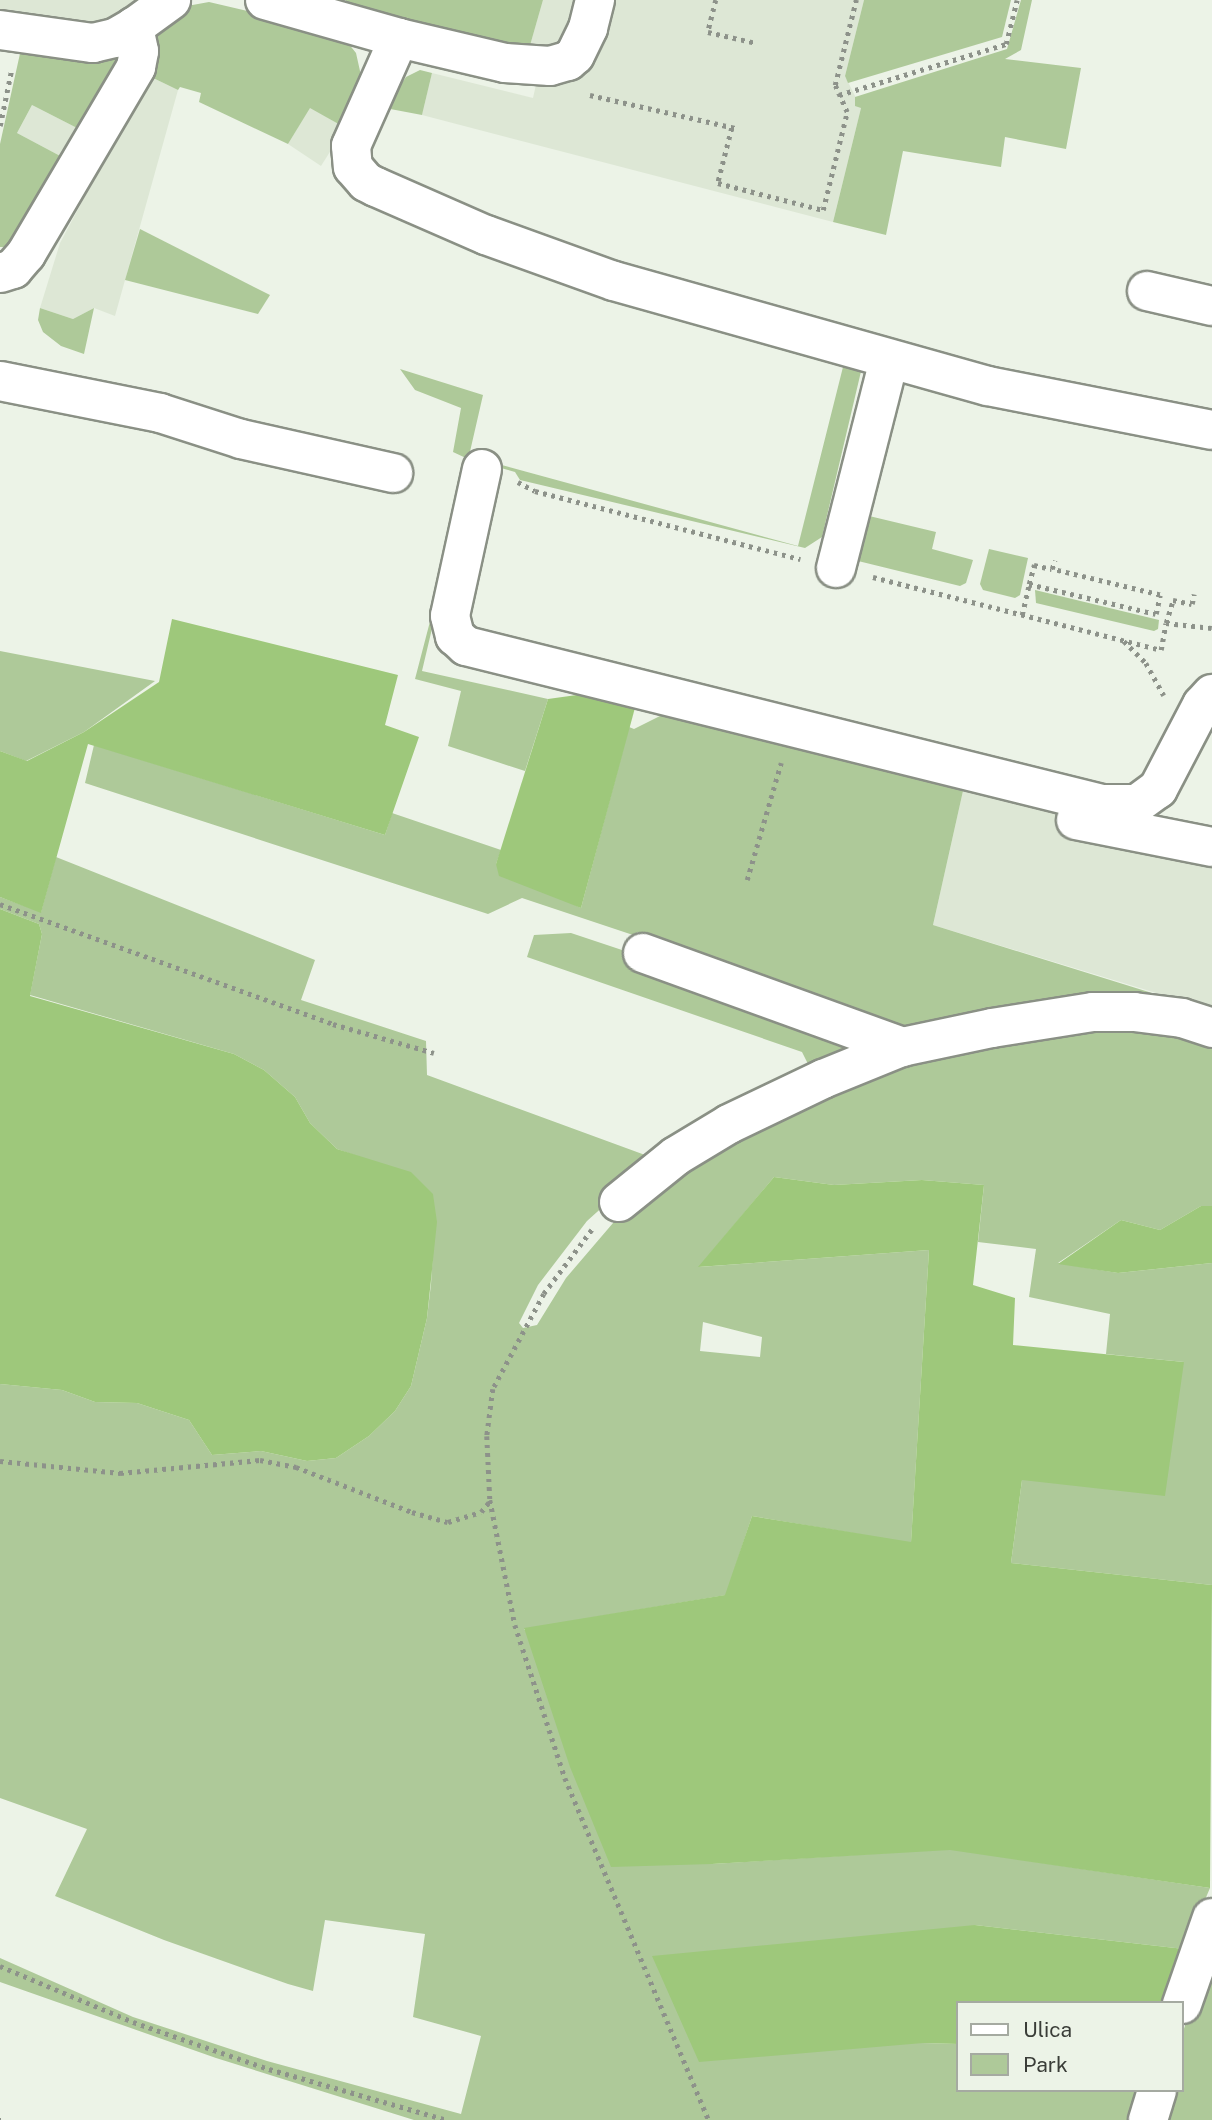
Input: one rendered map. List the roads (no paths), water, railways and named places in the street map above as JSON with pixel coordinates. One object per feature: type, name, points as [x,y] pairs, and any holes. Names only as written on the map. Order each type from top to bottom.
[{"type":"street","points":[[0,30],[93,43],[115,38],[171,0]]},
{"type":"street","points":[[265,0],[399,38],[521,65],[550,66],[568,61],[583,42],[595,0]]},
{"type":"street","points":[[0,273],[13,269],[26,254],[136,67],[139,51],[134,27]]},
{"type":"street","points":[[399,38],[376,95],[353,138],[353,167],[366,181],[486,235],[614,281],[888,360],[1017,393],[1212,430]]},
{"type":"street","points":[[1147,291],[1212,306]]},
{"type":"street","points":[[836,568],[888,360]]},
{"type":"street","points":[[0,382],[160,413],[241,439],[393,473]]},
{"type":"street","points":[[482,469],[450,616],[455,636],[466,646],[1102,804],[1137,804],[1148,799],[1158,789],[1202,705],[1212,694]]},
{"type":"street","points":[[985,800],[1212,847]]},
{"type":"street","points":[[643,953],[902,1047]]},
{"type":"street","points":[[620,1202],[676,1156],[729,1124],[823,1079],[902,1047],[992,1028],[1093,1013],[1146,1013],[1182,1018],[1212,1028]]},
{"type":"street","points":[[1183,2001],[1212,1918]]},
{"type":"street","points":[[1148,2120],[1156,2092]]}]
